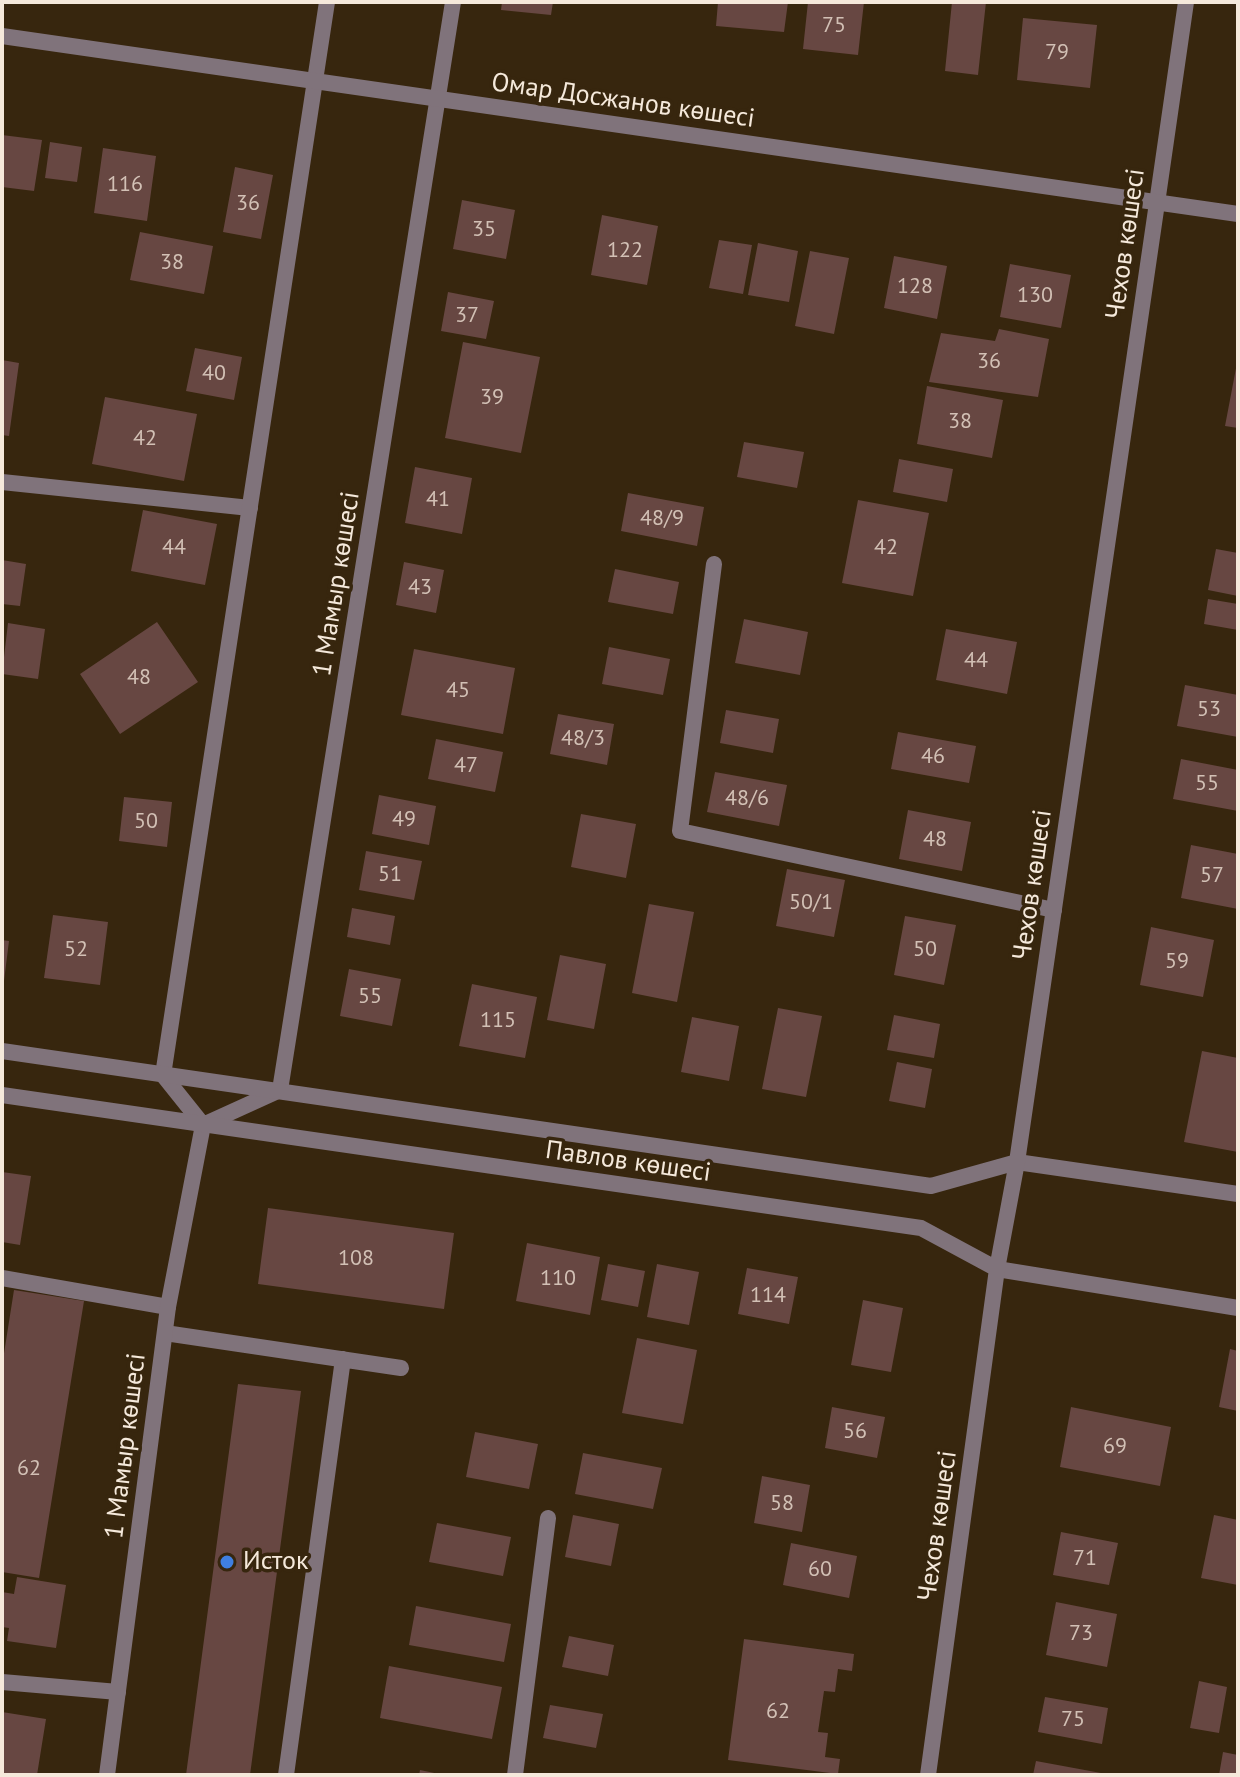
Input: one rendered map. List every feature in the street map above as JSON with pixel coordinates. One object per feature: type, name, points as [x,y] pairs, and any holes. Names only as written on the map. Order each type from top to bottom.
[{"type":"street","points":[[280,1090],[203,1125],[163,1075],[327,2]]},
{"type":"street","name":"1 Мамыр көшесі","points":[[280,1090],[453,2]]},
{"type":"street","name":"Чехов көшесі","points":[[928,1775],[997,1269],[1017,1162],[1186,2]]},
{"type":"street","name":"Омар Досжанов көшесі","points":[[2,36],[1238,214]]},
{"type":"street","points":[[2,482],[250,508]]},
{"type":"street","points":[[714,564],[680,831],[1054,910]]},
{"type":"street","name":"Павлов көшесі","points":[[2,1051],[931,1186],[1017,1162],[1238,1194]]},
{"type":"street","name":"Павлов көшесі","points":[[2,1095],[921,1228],[997,1269],[1238,1308]]},
{"type":"street","name":"1 Мамыр көшесі","points":[[107,1775],[168,1307],[203,1125]]},
{"type":"street","points":[[2,1278],[168,1307]]},
{"type":"street","points":[[165,1333],[401,1368]]},
{"type":"street","points":[[286,1775],[343,1359]]},
{"type":"street","points":[[515,1775],[548,1518]]},
{"type":"street","points":[[2,1682],[118,1692]]},
{"type":"building","points":[[502,2],[553,2],[551,15],[501,10]]},
{"type":"building","points":[[718,2],[788,2],[784,32],[716,26]]},
{"type":"building","points":[[808,2],[864,2],[858,55],[803,49]]},
{"type":"building","points":[[952,2],[986,2],[978,75],[945,71]]},
{"type":"building","points":[[1023,18],[1097,25],[1090,88],[1017,80]]},
{"type":"building","points":[[2,135],[42,140],[34,191],[2,187]]},
{"type":"building","points":[[50,142],[82,147],[77,182],[45,178]]},
{"type":"building","points":[[103,148],[156,156],[147,221],[94,213]]},
{"type":"building","points":[[235,167],[273,175],[261,239],[223,232]]},
{"type":"building","points":[[462,200],[515,210],[506,259],[453,249]]},
{"type":"building","points":[[602,215],[658,226],[647,285],[591,275]]},
{"type":"building","points":[[140,232],[213,246],[204,294],[130,280]]},
{"type":"building","points":[[719,240],[752,245],[743,294],[709,288]]},
{"type":"building","points":[[758,243],[798,251],[789,302],[748,295]]},
{"type":"building","points":[[810,251],[849,258],[834,334],[795,326]]},
{"type":"building","points":[[894,256],[947,266],[937,319],[884,308]]},
{"type":"building","points":[[1010,264],[1071,275],[1061,328],[1000,317]]},
{"type":"building","points":[[448,292],[494,301],[486,339],[441,331]]},
{"type":"building","points":[[999,329],[1049,339],[1038,397],[929,382],[941,333],[995,341]]},
{"type":"building","points":[[463,342],[540,357],[521,453],[445,438]]},
{"type":"building","points":[[195,348],[242,357],[234,400],[186,391]]},
{"type":"building","points":[[2,360],[19,363],[9,436],[2,435]]},
{"type":"building","points":[[1238,363],[1238,428],[1225,426]]},
{"type":"building","points":[[927,386],[1003,400],[992,458],[917,444]]},
{"type":"building","points":[[105,397],[197,414],[184,481],[92,464]]},
{"type":"building","points":[[744,442],[804,452],[797,488],[737,477]]},
{"type":"building","points":[[899,459],[953,469],[947,502],[893,492]]},
{"type":"building","points":[[415,467],[472,478],[462,534],[405,523]]},
{"type":"building","points":[[628,493],[704,507],[697,546],[621,531]]},
{"type":"building","points":[[858,500],[929,513],[913,596],[842,583]]},
{"type":"building","points":[[143,510],[217,524],[205,585],[131,571]]},
{"type":"building","points":[[1216,549],[1238,553],[1238,596],[1208,590]]},
{"type":"building","points":[[2,560],[26,564],[20,606],[2,604]]},
{"type":"building","points":[[404,562],[444,570],[436,613],[396,605]]},
{"type":"building","points":[[615,569],[679,582],[673,614],[608,602]]},
{"type":"building","points":[[1208,599],[1238,604],[1238,630],[1204,624]]},
{"type":"building","points":[[744,619],[808,632],[800,675],[735,663]]},
{"type":"building","points":[[157,622],[198,682],[120,734],[80,674]]},
{"type":"building","points":[[8,623],[45,629],[38,679],[2,674]]},
{"type":"building","points":[[946,629],[1017,642],[1007,694],[936,680]]},
{"type":"building","points":[[609,647],[670,659],[663,695],[602,684]]},
{"type":"building","points":[[414,649],[515,668],[503,734],[401,715]]},
{"type":"building","points":[[1185,685],[1238,695],[1238,737],[1177,726]]},
{"type":"building","points":[[726,710],[779,719],[773,753],[720,743]]},
{"type":"building","points":[[558,714],[614,724],[607,765],[550,754]]},
{"type":"building","points":[[898,732],[976,746],[969,783],[891,769]]},
{"type":"building","points":[[436,739],[503,752],[495,792],[428,779]]},
{"type":"building","points":[[1181,759],[1238,770],[1238,811],[1173,799]]},
{"type":"building","points":[[715,772],[787,785],[779,826],[707,812]]},
{"type":"building","points":[[379,795],[436,806],[429,845],[372,834]]},
{"type":"building","points":[[124,797],[172,802],[167,847],[119,841]]},
{"type":"building","points":[[908,810],[971,822],[962,871],[899,859]]},
{"type":"building","points":[[581,814],[636,824],[626,878],[571,867]]},
{"type":"building","points":[[1191,845],[1238,854],[1238,909],[1181,898]]},
{"type":"building","points":[[366,851],[422,861],[414,900],[359,890]]},
{"type":"building","points":[[787,869],[845,880],[834,937],[776,926]]},
{"type":"building","points":[[649,904],[694,912],[677,1002],[632,993]]},
{"type":"building","points":[[352,908],[395,916],[390,945],[347,937]]},
{"type":"building","points":[[53,915],[108,922],[100,985],[44,978]]},
{"type":"building","points":[[905,916],[956,925],[944,985],[894,975]]},
{"type":"building","points":[[1151,927],[1214,940],[1203,997],[1140,985]]},
{"type":"building","points":[[2,940],[9,941],[4,981],[2,981]]},
{"type":"building","points":[[560,955],[606,964],[594,1029],[547,1020]]},
{"type":"building","points":[[349,969],[401,979],[392,1026],[340,1016]]},
{"type":"building","points":[[472,984],[537,997],[525,1058],[459,1046]]},
{"type":"building","points":[[778,1008],[822,1016],[806,1097],[762,1089]]},
{"type":"building","points":[[894,1015],[940,1024],[934,1058],[887,1050]]},
{"type":"building","points":[[692,1017],[739,1026],[729,1081],[681,1072]]},
{"type":"building","points":[[1202,1051],[1238,1058],[1238,1152],[1184,1142]]},
{"type":"building","points":[[897,1062],[932,1069],[925,1108],[889,1101]]},
{"type":"building","points":[[2,1172],[31,1176],[20,1245],[2,1242]]},
{"type":"building","points":[[268,1208],[454,1233],[444,1309],[258,1284]]},
{"type":"building","points":[[527,1243],[600,1257],[590,1315],[516,1301]]},
{"type":"building","points":[[608,1264],[645,1271],[638,1307],[601,1300]]},
{"type":"building","points":[[657,1264],[699,1272],[689,1325],[647,1317]]},
{"type":"building","points":[[747,1268],[798,1277],[789,1324],[738,1314]]},
{"type":"building","points":[[14,1290],[84,1301],[39,1578],[2,1572],[2,1366]]},
{"type":"building","points":[[863,1300],[903,1308],[891,1372],[851,1365]]},
{"type":"building","points":[[637,1338],[697,1350],[683,1424],[622,1413]]},
{"type":"building","points":[[1230,1349],[1238,1351],[1238,1411],[1219,1407]]},
{"type":"building","points":[[238,1384],[301,1391],[250,1775],[186,1775]]},
{"type":"building","points":[[832,1407],[885,1417],[877,1458],[825,1448]]},
{"type":"building","points":[[1071,1407],[1171,1427],[1160,1486],[1060,1467]]},
{"type":"building","points":[[475,1432],[538,1444],[529,1489],[466,1477]]},
{"type":"building","points":[[583,1453],[662,1468],[653,1509],[575,1494]]},
{"type":"building","points":[[762,1476],[810,1485],[802,1532],[754,1523]]},
{"type":"building","points":[[573,1515],[619,1524],[611,1566],[565,1557]]},
{"type":"building","points":[[1214,1515],[1238,1520],[1238,1585],[1201,1578]]},
{"type":"building","points":[[437,1523],[511,1537],[503,1576],[429,1562]]},
{"type":"building","points":[[1061,1532],[1118,1543],[1109,1585],[1053,1575]]},
{"type":"building","points":[[791,1543],[857,1556],[849,1598],[783,1585]]},
{"type":"building","points":[[17,1577],[66,1585],[56,1648],[7,1641],[9,1628],[2,1627],[2,1592],[14,1594]]},
{"type":"building","points":[[1056,1602],[1117,1614],[1107,1667],[1046,1655]]},
{"type":"building","points":[[416,1606],[511,1624],[504,1662],[409,1645]]},
{"type":"building","points":[[569,1636],[614,1645],[608,1676],[562,1667]]},
{"type":"building","points":[[744,1639],[854,1654],[852,1671],[838,1669],[835,1692],[824,1691],[818,1732],[828,1733],[825,1757],[840,1759],[838,1774],[728,1760]]},
{"type":"building","points":[[389,1666],[502,1687],[492,1739],[380,1718]]},
{"type":"building","points":[[1199,1681],[1227,1687],[1219,1733],[1190,1728]]},
{"type":"building","points":[[1045,1697],[1108,1708],[1102,1744],[1038,1732]]},
{"type":"building","points":[[550,1705],[603,1714],[596,1748],[543,1738]]},
{"type":"building","points":[[2,1712],[46,1719],[37,1775],[2,1775]]},
{"type":"building","points":[[1223,1752],[1238,1755],[1238,1775],[1219,1775]]},
{"type":"building","points":[[1036,1761],[1101,1773],[1101,1775],[1033,1775]]},
{"type":"building","points":[[420,1770],[439,1774],[439,1775],[419,1775]]},
{"type":"place","name":"Исток","points":[[227,1562]]}]
